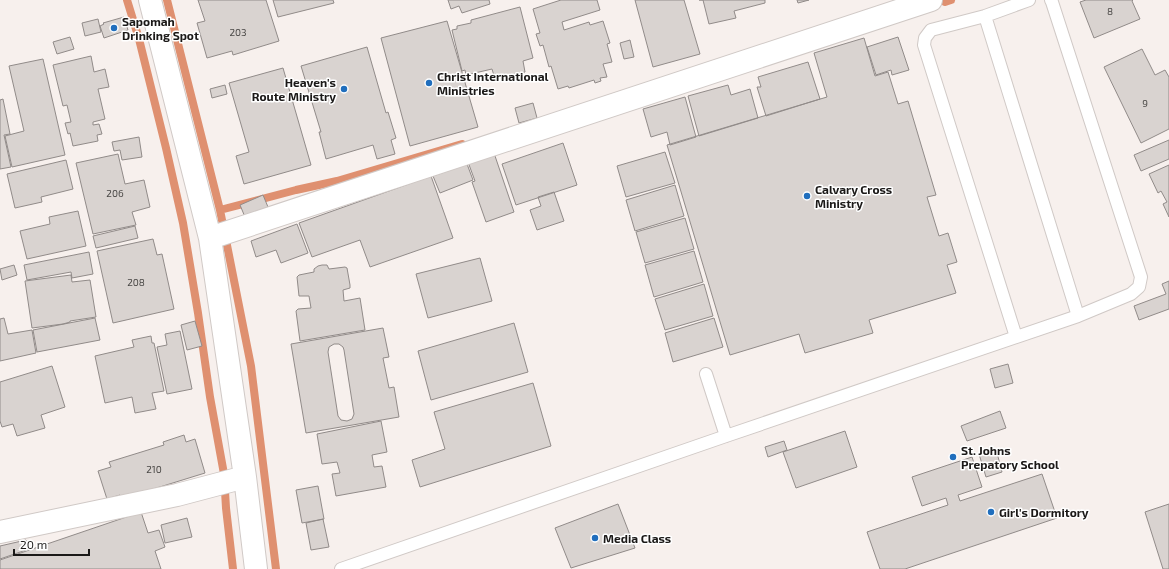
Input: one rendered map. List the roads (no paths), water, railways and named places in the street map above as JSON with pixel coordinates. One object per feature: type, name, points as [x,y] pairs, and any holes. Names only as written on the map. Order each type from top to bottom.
[{"type":"street","points":[[150,0],[210,238],[245,477],[256,569]]},
{"type":"street","points":[[210,238],[931,0]]},
{"type":"street","points":[[0,532],[177,495],[245,477]]},
{"type":"lane","points":[[1016,337],[924,45],[925,38],[931,30],[985,16],[1029,0]]},
{"type":"lane","points":[[341,569],[1078,316],[1131,294],[1138,287],[1141,277],[1051,0]]},
{"type":"lane","points":[[985,16],[1078,316]]},
{"type":"lane","points":[[706,374],[726,436]]},
{"type":"waterway","points":[[127,0],[139,39],[183,223],[210,397],[224,474],[226,508],[233,569]]},
{"type":"waterway","points":[[167,0],[220,210],[251,366],[276,569]]},
{"type":"waterway","points":[[944,0],[945,2],[951,0]]},
{"type":"waterway","points":[[220,210],[337,181],[462,144]]},
{"type":"place","name":"Sapomah Drinking Spot","points":[[114,28]]},
{"type":"place","name":"Christ International Ministries","points":[[429,83]]},
{"type":"place","name":"Heaven's Route Ministry","points":[[344,89]]},
{"type":"place","name":"Calvary Cross Ministry","points":[[807,196]]},
{"type":"place","name":"St. Johns Prepatory School","points":[[953,457]]},
{"type":"place","name":"Girl's Dormitory","points":[[991,512]]},
{"type":"place","name":"Media Class","points":[[595,538]]}]
